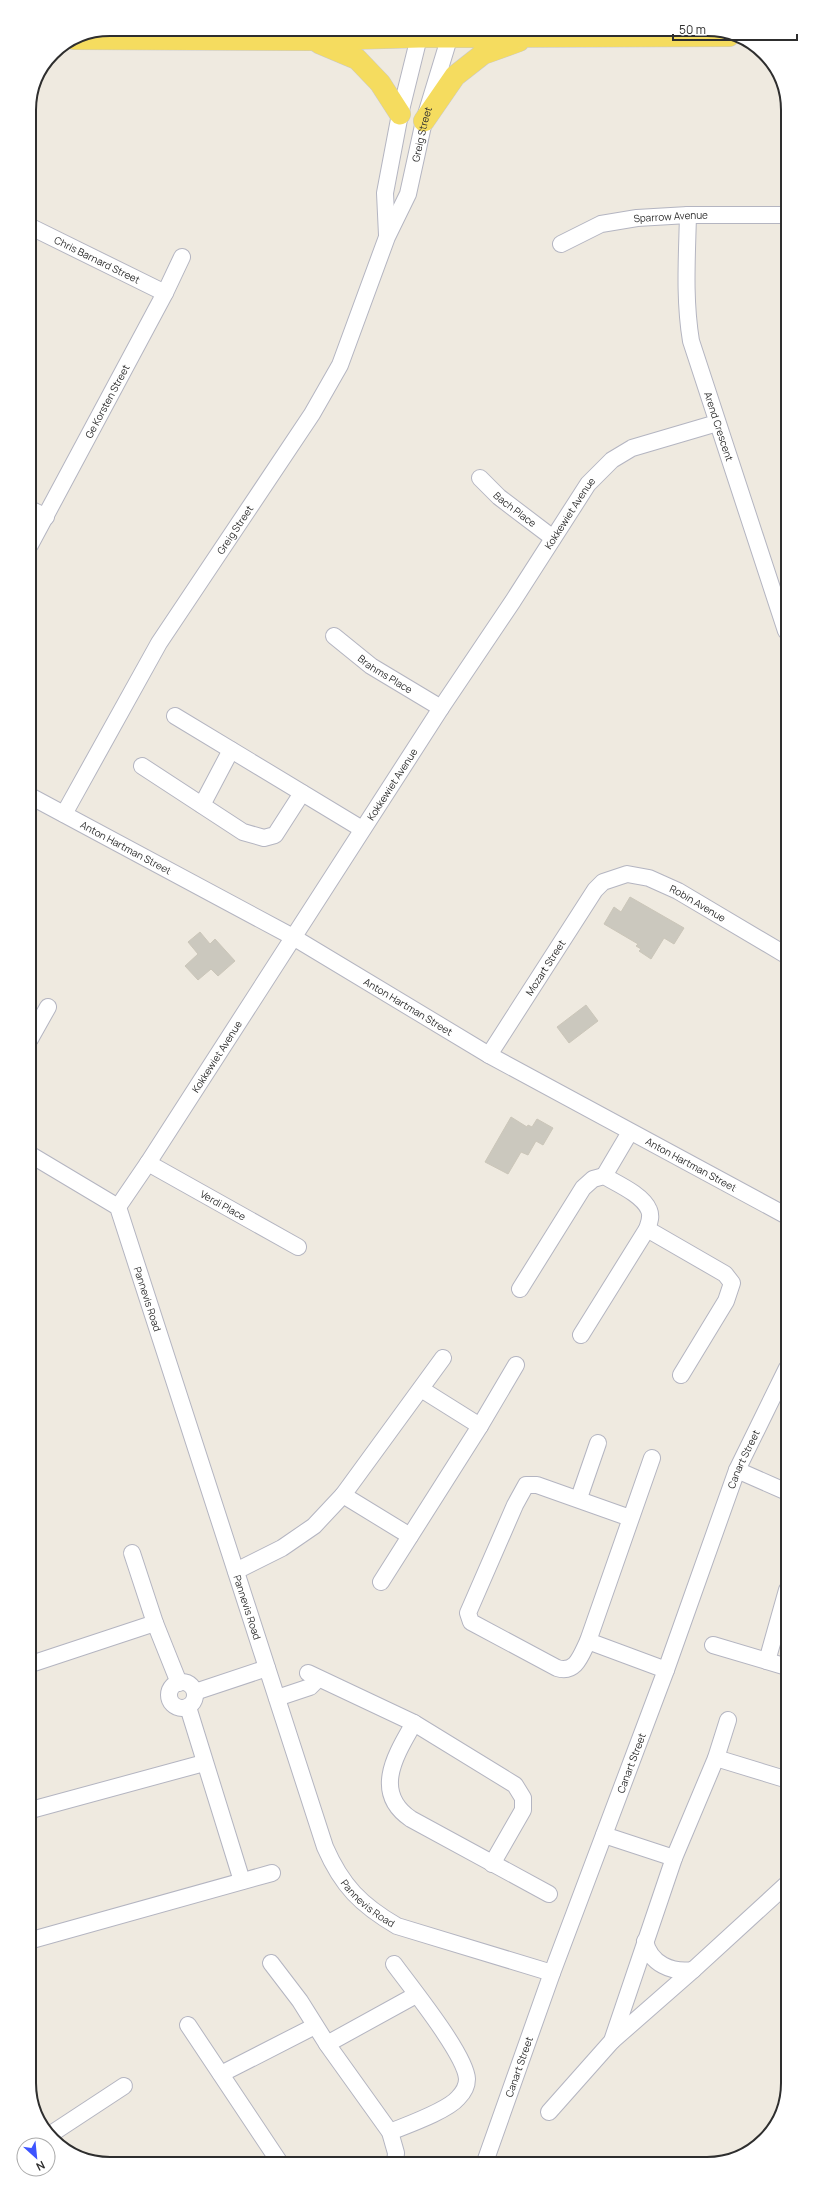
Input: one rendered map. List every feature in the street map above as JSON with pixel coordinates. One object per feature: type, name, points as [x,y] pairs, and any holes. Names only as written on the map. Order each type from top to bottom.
[{"type":"main road","points":[[90,39],[312,40],[374,36]]},
{"type":"main road","points":[[424,121],[455,76],[483,54],[534,36],[711,36]]},
{"type":"main road","points":[[312,40],[357,59],[380,83],[400,114]]},
{"type":"street","name":"Greig Street","points":[[387,236],[385,193],[400,114],[419,36]]},
{"type":"street","name":"Greig Street","points":[[64,814],[159,643],[312,414],[340,365],[387,236],[408,194],[424,121],[450,36]]},
{"type":"street","name":"Sparrow Avenue","points":[[561,244],[601,224],[614,221],[688,215],[781,215]]},
{"type":"street","name":"Arend Crescent","points":[[688,215],[687,318],[691,341],[781,615]]},
{"type":"street","name":"Chris Barnard Street","points":[[36,229],[165,293]]},
{"type":"street","name":"Ge Korsten Street","points":[[36,534],[165,293],[182,257]]},
{"type":"street","name":"Kokkewiet Avenue","points":[[118,1207],[148,1163],[362,829],[513,601],[588,484],[612,460],[632,448],[717,424]]},
{"type":"street","name":"Bach Place","points":[[480,478],[499,497],[553,538]]},
{"type":"street","points":[[36,512],[46,517]]},
{"type":"street","name":"Brahms Place","points":[[334,636],[371,666],[441,708]]},
{"type":"street","points":[[175,716],[362,829]]},
{"type":"street","points":[[202,805],[231,750]]},
{"type":"street","points":[[142,766],[243,832],[264,838],[270,838],[275,835],[302,793]]},
{"type":"street","name":"Anton Hartman Street","points":[[36,799],[293,937],[489,1055],[781,1213]]},
{"type":"street","name":"Robin Avenue","points":[[603,882],[627,874],[636,874],[655,881],[678,891],[781,952]]},
{"type":"street","name":"Mozart Street","points":[[489,1055],[595,890],[603,882]]},
{"type":"street","points":[[36,1028],[48,1007]]},
{"type":"street","points":[[604,1176],[630,1132]]},
{"type":"street","points":[[36,1158],[118,1207]]},
{"type":"street","name":"Verdi Place","points":[[148,1163],[298,1247]]},
{"type":"street","points":[[520,1289],[586,1184],[597,1177],[604,1176],[641,1199],[649,1211],[650,1219],[647,1229],[581,1335]]},
{"type":"street","name":"Pannevis Road","points":[[118,1207],[325,1848],[345,1884],[358,1900],[376,1914],[397,1926],[552,1973]]},
{"type":"street","points":[[647,1229],[725,1274],[732,1283],[726,1301],[681,1375]]},
{"type":"street","points":[[236,1571],[299,1537],[314,1526],[343,1495],[443,1358]]},
{"type":"street","points":[[381,1582],[480,1426],[516,1365]]},
{"type":"street","name":"Canart Street","points":[[486,2157],[552,1973],[666,1670],[737,1470],[781,1380]]},
{"type":"street","points":[[421,1389],[480,1426]]},
{"type":"street","points":[[579,1498],[598,1443]]},
{"type":"street","points":[[630,1518],[579,1498],[538,1485],[526,1485],[523,1488],[468,1618],[473,1624],[562,1670],[568,1669],[576,1664],[588,1640],[652,1458]]},
{"type":"street","points":[[737,1470],[781,1489]]},
{"type":"street","points":[[343,1495],[410,1536]]},
{"type":"street","points":[[132,1553],[155,1623],[179,1682]]},
{"type":"street","points":[[767,1662],[781,1612]]},
{"type":"street","points":[[36,1662],[155,1623]]},
{"type":"street","points":[[588,1640],[666,1670]]},
{"type":"street","points":[[713,1645],[781,1666]]},
{"type":"street","points":[[195,1692],[267,1668]]},
{"type":"street","points":[[277,1698],[310,1688],[313,1676],[342,1688],[414,1723],[515,1785],[523,1798],[523,1810],[492,1864]]},
{"type":"street","points":[[179,1682],[187,1683],[195,1692],[195,1698],[188,1707],[176,1707],[169,1699],[171,1687],[179,1682]]},
{"type":"street","points":[[188,1707],[204,1763],[242,1882]]},
{"type":"street","points":[[612,2041],[674,1858],[716,1758],[728,1720]]},
{"type":"street","points":[[414,1723],[392,1763],[390,1788],[398,1808],[411,1819],[549,1894]]},
{"type":"street","points":[[716,1758],[781,1778]]},
{"type":"street","points":[[36,1809],[204,1763]]},
{"type":"street","points":[[604,1835],[674,1858]]},
{"type":"street","points":[[36,1939],[272,1873]]},
{"type":"street","points":[[549,2112],[612,2041],[693,1970],[781,1889]]},
{"type":"street","points":[[645,1941],[647,1949],[660,1964],[679,1972],[693,1970]]},
{"type":"street","points":[[271,1963],[300,2001],[327,2044],[390,2132],[396,2157]]},
{"type":"street","points":[[390,2132],[446,2107],[458,2099],[465,2088],[467,2080],[465,2068],[454,2048],[394,1964]]},
{"type":"street","points":[[327,2044],[416,1994]]},
{"type":"street","points":[[188,2025],[276,2157]]},
{"type":"street","points":[[222,2074],[315,2026]]},
{"type":"street","points":[[54,2132],[124,2086]]},
{"type":"building","points":[[630,897],[684,928],[674,944],[664,938],[651,959],[639,951],[641,949],[636,946],[638,944],[604,924],[614,907],[621,912]]},
{"type":"building","points":[[200,932],[210,944],[215,939],[235,961],[218,976],[211,969],[198,980],[185,966],[198,954],[188,942]]},
{"type":"building","points":[[586,1005],[598,1021],[569,1043],[557,1027]]},
{"type":"building","points":[[511,1117],[527,1127],[528,1125],[532,1127],[537,1119],[553,1128],[543,1145],[536,1141],[528,1155],[521,1152],[508,1174],[485,1162]]}]
